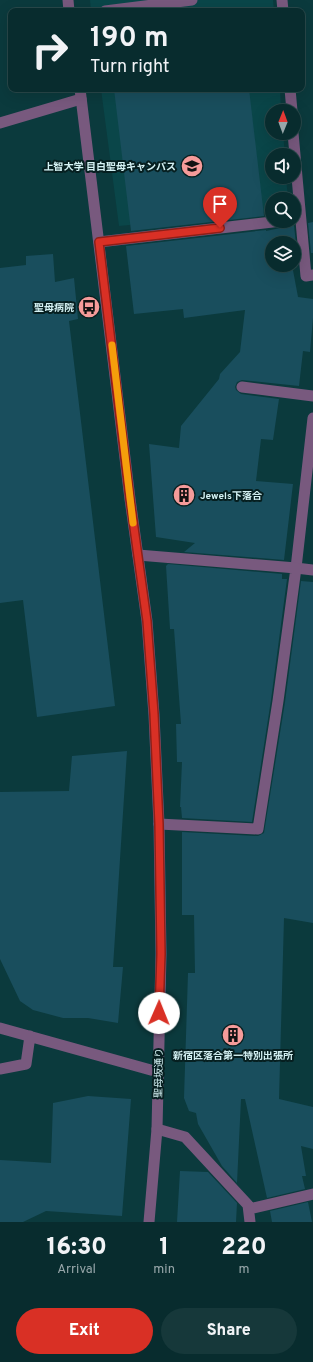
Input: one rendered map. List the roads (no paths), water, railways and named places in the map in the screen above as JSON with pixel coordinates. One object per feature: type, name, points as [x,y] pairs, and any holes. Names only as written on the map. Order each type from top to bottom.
[{"type":"street","points":[[129,8],[192,0]]},
{"type":"street","points":[[290,92],[291,104]]},
{"type":"street","points":[[0,122],[81,94]]},
{"type":"street","name":"聖母坂通り","points":[[81,94],[147,621],[154,714],[159,824],[161,954],[157,1129],[149,1222]]},
{"type":"street","points":[[294,140],[296,192]]},
{"type":"street","points":[[99,242],[265,223]]},
{"type":"street","points":[[298,228],[306,276],[313,275]]},
{"type":"street","points":[[242,387],[313,396]]},
{"type":"street","points":[[159,824],[258,829],[296,568],[313,418]]},
{"type":"street","points":[[138,555],[313,570]]},
{"type":"street","points":[[0,1028],[158,1072]]},
{"type":"street","points":[[0,1068],[26,1064],[30,1036]]},
{"type":"street","points":[[157,1129],[185,1137],[248,1205],[250,1222]]},
{"type":"street","points":[[249,1209],[313,1194]]},
{"type":"place","name":"上智大学 目白聖母キャンパス","points":[[192,166]]},
{"type":"place","name":"聖母病院","points":[[89,307]]},
{"type":"place","name":"Jewels下落合","points":[[184,495]]},
{"type":"place","name":"新宿区落合第一特別出張所","points":[[233,1035]]}]
